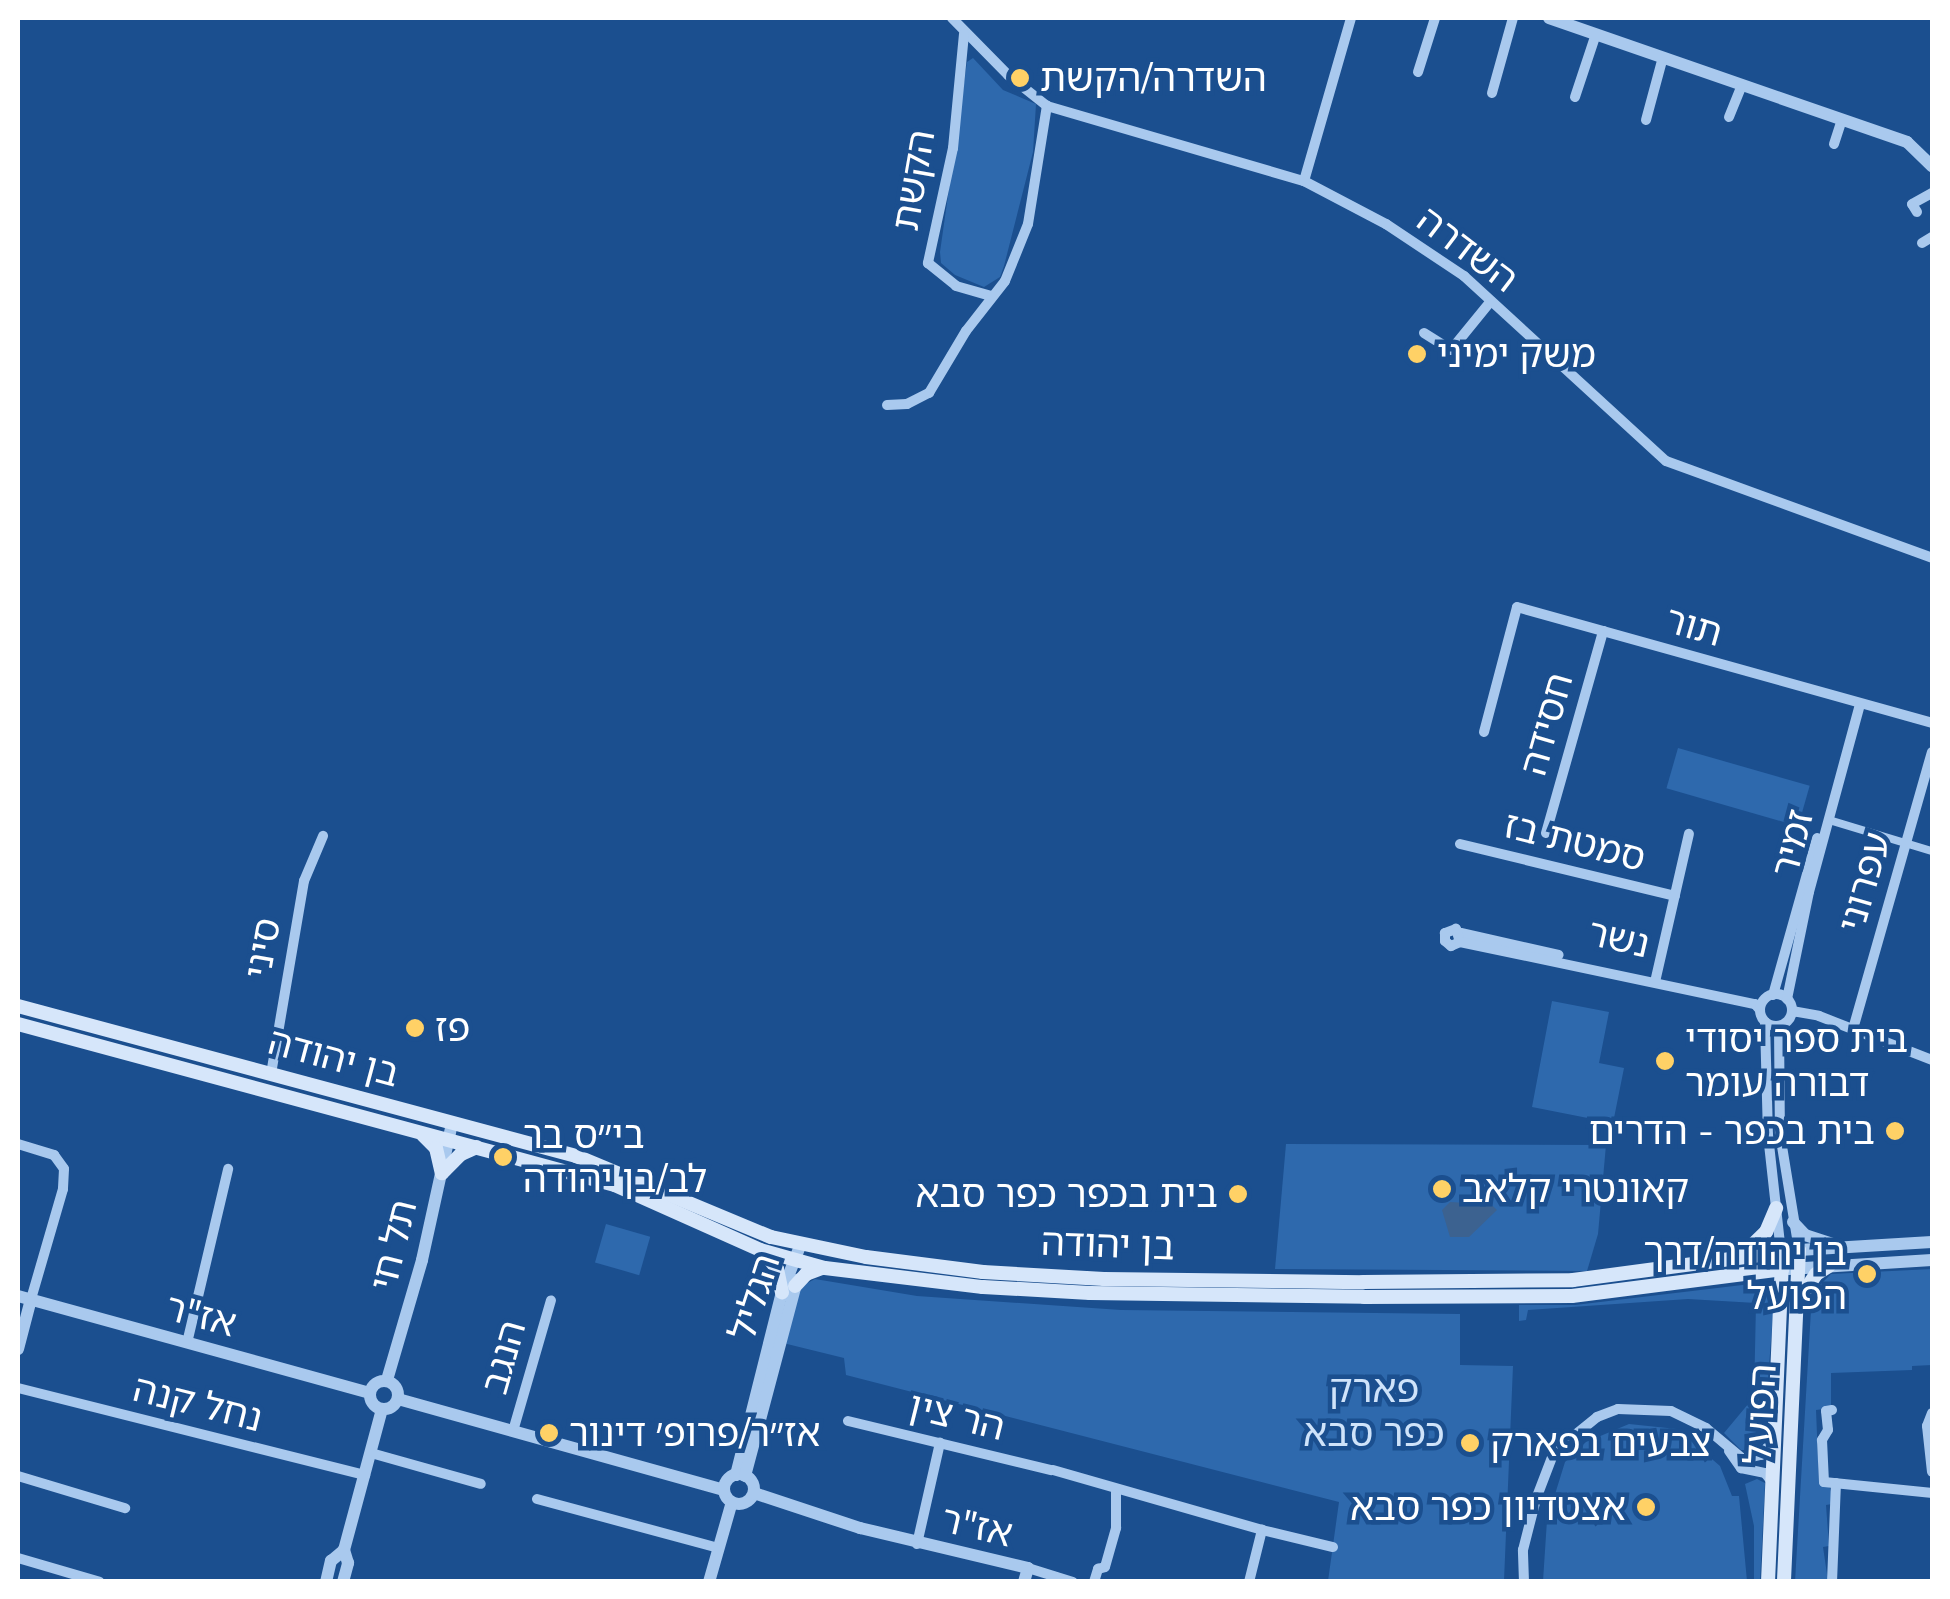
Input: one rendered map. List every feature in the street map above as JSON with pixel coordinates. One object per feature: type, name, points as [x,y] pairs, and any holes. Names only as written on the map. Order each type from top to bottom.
[{"type":"main road","name":"בן יהודה","points":[[18,1006],[623,1172],[800,1246],[982,1272],[1364,1282],[1573,1280],[1799,1250]]},
{"type":"main road","name":"בן יהודה","points":[[18,1024],[615,1185],[760,1250],[825,1268],[983,1287],[1090,1293],[1364,1297],[1572,1296],[1782,1270]]},
{"type":"main road","points":[[417,1131],[436,1148],[442,1173]]},
{"type":"main road","points":[[442,1173],[461,1154],[478,1147]]},
{"type":"main road","points":[[1734,1258],[1766,1232],[1776,1208]]},
{"type":"main road","points":[[760,1250],[773,1262],[789,1289],[806,1274],[825,1268]]},
{"type":"main road","name":"הפועל","points":[[1784,1582],[1800,1300],[1799,1250]]},
{"type":"main road","name":"הפועל","points":[[1768,1582],[1781,1252]]},
{"type":"main road","points":[[1800,1300],[1816,1274],[1829,1266]]},
{"type":"main road","points":[[1739,1275],[1766,1280],[1782,1297]]},
{"type":"street","name":"השדרה","points":[[952,18],[964,34],[1047,106],[1304,181],[1386,224],[1464,276],[1666,462],[1932,558]]},
{"type":"street","points":[[1304,181],[1351,18]]},
{"type":"street","points":[[1418,72],[1435,18]]},
{"type":"street","points":[[1492,93],[1513,18]]},
{"type":"street","points":[[1549,18],[1907,142],[1932,166]]},
{"type":"street","name":"הקשת","points":[[964,34],[953,148],[928,263],[956,286],[991,296]]},
{"type":"street","points":[[1575,97],[1596,34]]},
{"type":"street","points":[[1646,120],[1663,57]]},
{"type":"street","points":[[1729,117],[1742,84]]},
{"type":"street","points":[[887,406],[906,404],[930,393],[991,296],[1005,281],[1028,224],[1047,106]]},
{"type":"street","points":[[1834,144],[1842,120]]},
{"type":"street","points":[[1917,212],[1912,204],[1932,193]]},
{"type":"street","points":[[1424,332],[1452,350],[1491,301]]},
{"type":"street","name":"תור","points":[[1484,732],[1517,607],[1932,723]]},
{"type":"street","name":"חסידה","points":[[1546,833],[1604,631]]},
{"type":"street","name":"זמיר","points":[[1789,1005],[1858,703]]},
{"type":"street","name":"זמיר","points":[[1766,1001],[1858,703]]},
{"type":"street","name":"עפרוני","points":[[1854,1028],[1932,752]]},
{"type":"street","points":[[1829,820],[1932,850]]},
{"type":"street","points":[[1656,980],[1689,834]]},
{"type":"street","name":"סיני","points":[[271,1074],[304,881],[324,836]]},
{"type":"street","name":"סמטת בז","points":[[1460,844],[1674,896]]},
{"type":"street","name":"נשר","points":[[1460,937],[1755,1004],[1766,1001],[1789,1005],[1932,1060]]},
{"type":"street","points":[[1766,1001],[1768,1135],[1781,1252]]},
{"type":"street","points":[[1789,1005],[1779,1026],[1780,1134],[1799,1250]]},
{"type":"street","points":[[1766,1022],[1779,1026]]},
{"type":"street","name":"תל חי","points":[[387,1380],[452,1123]]},
{"type":"street","points":[[18,1144],[54,1154],[64,1169],[63,1189],[24,1298],[18,1349]]},
{"type":"street","points":[[187,1343],[228,1168]]},
{"type":"street","points":[[1793,1222],[1814,1240],[1850,1248]]},
{"type":"street","name":"בן יהודה","points":[[1799,1250],[1932,1242]]},
{"type":"street","name":"הגליל","points":[[741,1475],[800,1246]]},
{"type":"street","name":"בן יהודה","points":[[1782,1270],[1932,1260]]},
{"type":"street","name":"אז\"ר","points":[[24,1298],[369,1393]]},
{"type":"street","name":"הנגב","points":[[513,1431],[551,1300]]},
{"type":"street","points":[[382,1409],[374,1406],[369,1393],[377,1382],[387,1380],[398,1389],[398,1399]]},
{"type":"street","name":"נחל קנה","points":[[18,1388],[365,1475]]},
{"type":"street","points":[[343,1582],[348,1563],[344,1550],[382,1409],[398,1399],[513,1431],[728,1496],[745,1503],[754,1493],[741,1475],[728,1496],[709,1582]]},
{"type":"street","points":[[1524,1582],[1523,1550],[1546,1472],[1554,1452],[1586,1424],[1618,1410],[1671,1411],[1706,1428],[1743,1459],[1761,1455],[1772,1445],[1776,1425]]},
{"type":"street","points":[[1832,1410],[1826,1410],[1828,1430],[1822,1440],[1824,1482],[1932,1493]]},
{"type":"street","points":[[1932,1412],[1927,1426],[1932,1472]]},
{"type":"street","name":"הר צין","points":[[848,1421],[1052,1470],[1333,1547]]},
{"type":"street","points":[[917,1544],[940,1443]]},
{"type":"street","points":[[1729,1450],[1741,1468],[1765,1473],[1773,1486]]},
{"type":"street","points":[[370,1453],[481,1484]]},
{"type":"street","points":[[18,1476],[126,1508]]},
{"type":"street","points":[[1832,1582],[1836,1484]]},
{"type":"street","points":[[1094,1582],[1098,1569],[1105,1567],[1116,1528],[1116,1490]]},
{"type":"street","name":"אז\"ר","points":[[754,1493],[1026,1575],[1074,1582]]},
{"type":"street","points":[[537,1499],[718,1548]]},
{"type":"street","points":[[1249,1582],[1262,1530]]},
{"type":"street","points":[[326,1582],[331,1561],[344,1550]]},
{"type":"street","points":[[18,1558],[100,1582]]},
{"type":"green space","points":[[973,58],[1003,90],[1036,104],[1033,152],[1004,266],[1000,277],[984,287],[955,275],[941,263],[940,252],[967,62]]},
{"type":"green space","points":[[1678,748],[1810,786],[1798,826],[1666,788]]},
{"type":"green space","points":[[1552,1001],[1609,1012],[1599,1063],[1624,1068],[1613,1123],[1532,1107]]},
{"type":"green space","name":"קאונטרי קלאב","points":[[1286,1144],[1606,1145],[1598,1234],[1587,1271],[1275,1269]]},
{"type":"green space","points":[[606,1224],[650,1237],[639,1275],[595,1262]]},
{"type":"green space","points":[[1932,1269],[1932,1365],[1912,1366],[1912,1370],[1831,1373],[1831,1408],[1816,1410],[1819,1484],[1829,1486],[1832,1494],[1832,1504],[1826,1505],[1829,1546],[1823,1547],[1828,1581],[1795,1582],[1812,1293],[1831,1274]]},
{"type":"green space","name":"פארק כפר סבא","points":[[815,1279],[917,1296],[1121,1310],[1460,1314],[1460,1365],[1513,1366],[1504,1581],[1328,1581],[1339,1502],[846,1375],[844,1358],[783,1343],[798,1288]]},
{"type":"green space","points":[[1759,1283],[1767,1288],[1774,1302],[1763,1443],[1751,1450],[1741,1450],[1724,1433],[1754,1397],[1756,1303],[1688,1299],[1528,1310],[1526,1320],[1519,1321],[1519,1305],[1575,1305]]},
{"type":"green space","name":"אצטדיון כפר סבא","points":[[1629,1424],[1677,1429],[1720,1466],[1732,1496],[1739,1496],[1747,1581],[1543,1581],[1547,1520],[1565,1462],[1586,1442]]},
{"type":"green space","points":[[1757,1479],[1765,1483],[1760,1581],[1754,1582],[1754,1526],[1745,1484]]},
{"type":"shaded area","points":[[1478,1192],[1497,1210],[1469,1237],[1450,1237],[1442,1210],[1450,1202],[1467,1203]]},
{"type":"place","name":"השדרה/הקשת","points":[[1020,78]]},
{"type":"place","name":"משק ימיני","points":[[1417,354]]},
{"type":"place","name":"פז","points":[[415,1028]]},
{"type":"place","name":"בית ספר יסודי דבורה עומר","points":[[1665,1061]]},
{"type":"place","name":"בית בכפר - הדרים","points":[[1895,1131]]},
{"type":"place","name":"בי״ס בר לב/בן יהודה","points":[[503,1157]]},
{"type":"place","name":"קאונטרי קלאב","points":[[1442,1189]]},
{"type":"place","name":"בית בכפר כפר סבא","points":[[1238,1194]]},
{"type":"place","name":"בן יהודה/דרך הפועל","points":[[1867,1274]]},
{"type":"place","name":"אז״ר/פרופ׳ דינור","points":[[549,1433]]},
{"type":"place","name":"צבעים בפארק","points":[[1470,1443]]},
{"type":"place","name":"אצטדיון כפר סבא","points":[[1646,1507]]}]
